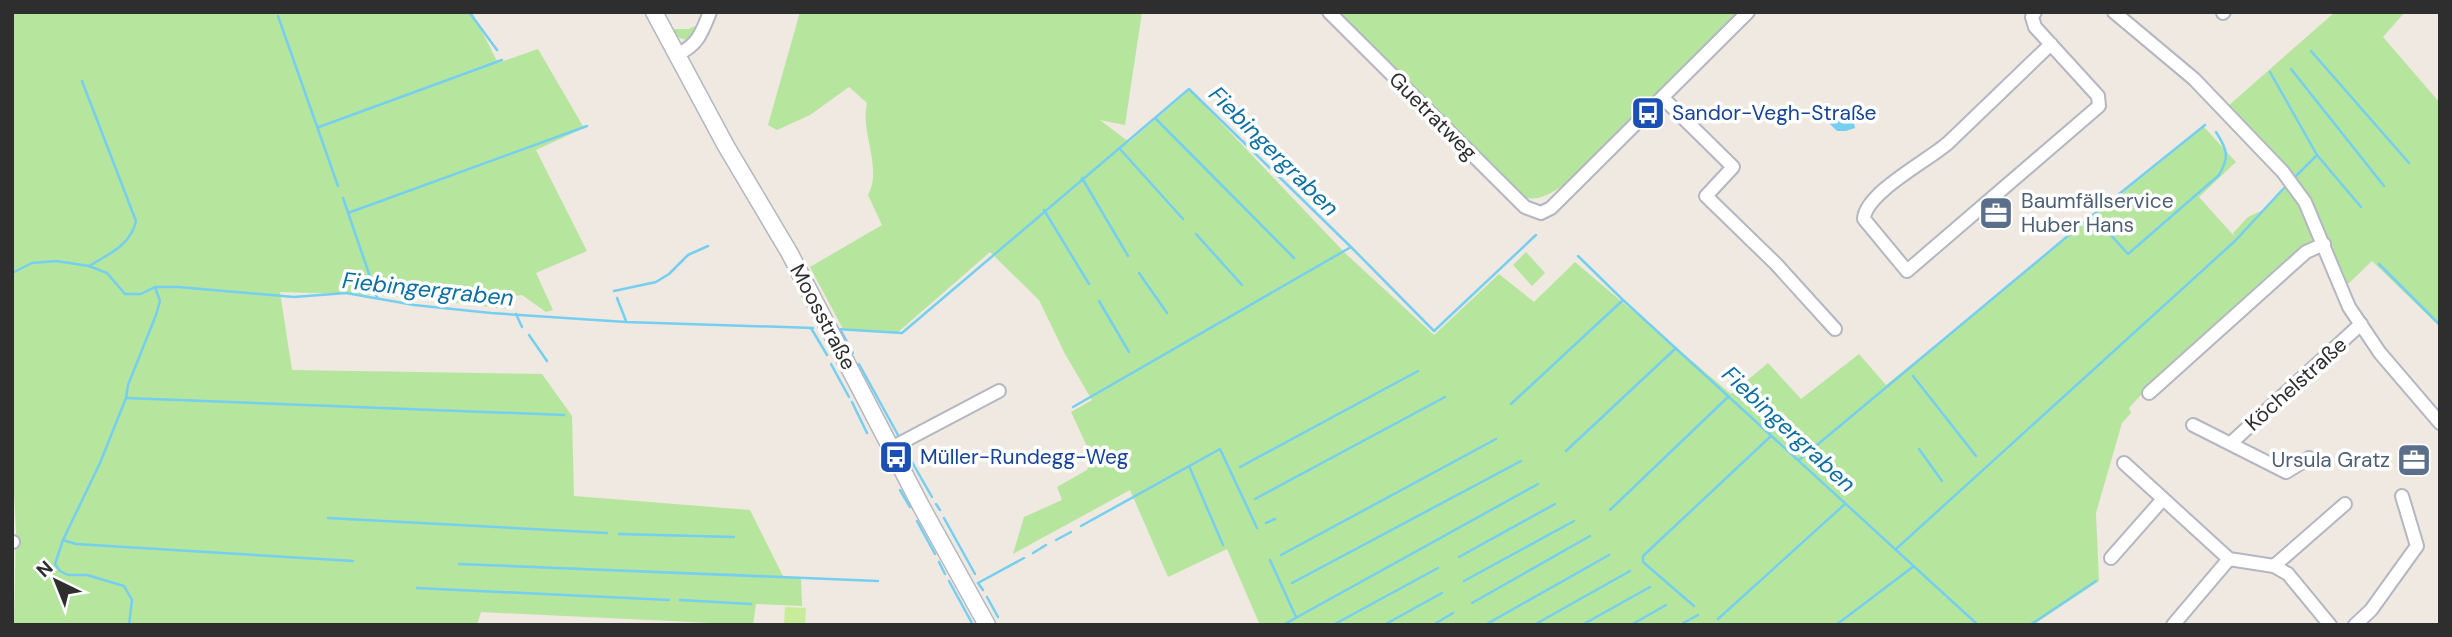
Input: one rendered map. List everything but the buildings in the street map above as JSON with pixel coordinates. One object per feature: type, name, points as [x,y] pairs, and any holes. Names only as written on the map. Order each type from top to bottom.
[{"type":"street","name":"Moosstraße","points":[[654,12],[726,146],[789,252],[987,625]]},
{"type":"street","points":[[677,54],[698,41],[709,12]]},
{"type":"street","name":"Guetratweg","points":[[1329,12],[1525,207],[1541,214],[1552,208],[1663,97]]},
{"type":"street","points":[[1748,12],[1663,97],[1733,167],[1706,196],[1776,264],[1835,329]]},
{"type":"street","points":[[2035,12],[2032,22],[2098,96],[2099,106],[1907,271],[1864,219],[1865,210],[1896,180],[1941,149],[2050,44]]},
{"type":"street","points":[[2114,12],[2194,79],[2276,164],[2305,202],[2349,307],[2380,353],[2440,423]]},
{"type":"street","points":[[2149,393],[2306,252],[2324,244]]},
{"type":"street","name":"Köchelstraße","points":[[2231,443],[2361,324]]},
{"type":"street","points":[[891,448],[999,391]]},
{"type":"street","name":"Köchelstraße","points":[[2193,425],[2287,472],[2309,458]]},
{"type":"street","points":[[2124,463],[2229,559],[2274,566],[2288,574],[2330,625]]},
{"type":"street","points":[[2355,625],[2371,610],[2417,546],[2402,496]]},
{"type":"street","points":[[2111,558],[2163,499]]},
{"type":"street","points":[[2274,566],[2345,504]]},
{"type":"street","points":[[2173,625],[2229,559]]},
{"type":"green space","points":[[12,12],[472,12],[498,63],[538,49],[584,128],[536,150],[587,251],[536,273],[553,310],[546,312],[522,295],[513,296],[510,309],[380,295],[280,292],[292,370],[542,374],[572,416],[574,496],[750,510],[783,576],[801,579],[802,606],[756,604],[753,625],[481,612],[477,625],[14,625],[16,531],[12,453]]},
{"type":"green space","points":[[800,12],[1142,12],[1125,125],[1100,120],[1129,142],[1190,90],[1345,253],[1434,335],[1499,274],[1534,302],[1575,262],[1731,394],[1768,363],[1801,399],[1859,354],[1886,385],[2204,127],[2236,162],[2199,197],[2234,236],[2233,233],[2248,217],[2263,210],[2291,179],[2227,107],[2335,12],[2405,12],[2383,37],[2440,103],[2440,327],[2372,261],[2345,287],[2325,235],[2149,386],[2129,408],[2131,413],[2122,423],[2096,513],[2099,581],[2033,625],[1260,625],[1227,549],[1168,577],[1130,490],[1013,554],[1024,517],[1062,500],[1057,487],[1087,470],[1092,457],[1071,412],[1092,400],[1065,354],[1039,300],[990,252],[897,333],[843,329],[810,267],[882,225],[868,195],[873,173],[866,126],[867,103],[849,87],[810,115],[777,130],[768,125]]},
{"type":"green space","points":[[1340,12],[1738,12],[1563,186],[1533,199],[1522,197]]},
{"type":"green space","points":[[701,24],[696,34],[686,40],[675,36],[671,29],[688,29]]},
{"type":"green space","points":[[1526,252],[1545,273],[1532,286],[1513,265]]},
{"type":"green space","points":[[785,607],[806,608],[805,625],[784,625]]},
{"type":"water","points":[[1841,110],[1854,123],[1855,128],[1837,131],[1829,123]]},
{"type":"waterway","points":[[469,12],[497,50]]},
{"type":"waterway","points":[[278,16],[338,186]]},
{"type":"waterway","points":[[2311,51],[2409,163]]},
{"type":"waterway","points":[[319,127],[502,60]]},
{"type":"waterway","points":[[2291,69],[2384,186]]},
{"type":"waterway","points":[[2270,72],[2317,155],[2361,207]]},
{"type":"waterway","points":[[82,81],[136,221],[124,243],[89,266]]},
{"type":"waterway","name":"Fiebingergraben","points":[[836,329],[902,333],[1189,89],[1434,331],[1536,235]]},
{"type":"waterway","points":[[1156,119],[1294,258]]},
{"type":"waterway","points":[[1799,460],[2205,125]]},
{"type":"waterway","points":[[348,213],[587,126]]},
{"type":"waterway","points":[[2099,222],[2128,254],[2219,175],[2226,153],[2216,132]]},
{"type":"waterway","points":[[1120,149],[1183,219]]},
{"type":"waterway","points":[[2294,178],[2317,155]]},
{"type":"waterway","points":[[1082,178],[1128,256]]},
{"type":"waterway","points":[[1896,549],[2235,241],[2284,188]]},
{"type":"waterway","points":[[343,198],[377,297]]},
{"type":"waterway","points":[[1044,210],[1089,284]]},
{"type":"waterway","points":[[1196,234],[1242,285]]},
{"type":"waterway","points":[[614,291],[656,282],[669,274],[688,255],[708,246]]},
{"type":"waterway","points":[[1073,407],[1351,247]]},
{"type":"waterway","name":"Fiebingergraben","points":[[1578,256],[1978,625]]},
{"type":"waterway","name":"Fiebingergraben","points":[[12,273],[32,263],[56,261],[89,266],[107,273],[125,294],[141,294],[155,287],[294,297],[346,293],[414,305],[491,313],[626,322],[813,328]]},
{"type":"waterway","points":[[2379,264],[2440,325]]},
{"type":"waterway","points":[[1139,273],[1167,313]]},
{"type":"waterway","points":[[129,625],[132,600],[124,586],[87,575],[68,575],[60,571],[55,564],[63,540],[100,463],[156,315],[160,301],[155,287]]},
{"type":"waterway","points":[[617,298],[626,321]]},
{"type":"waterway","points":[[1511,404],[1623,300]]},
{"type":"waterway","points":[[1099,301],[1129,352]]},
{"type":"waterway","points":[[516,314],[522,327]]},
{"type":"waterway","points":[[811,328],[827,355]]},
{"type":"waterway","points":[[840,329],[853,353]]},
{"type":"waterway","points":[[529,335],[547,361]]},
{"type":"waterway","points":[[1566,451],[1676,348]]},
{"type":"waterway","points":[[831,364],[849,397]]},
{"type":"waterway","points":[[859,364],[898,435]]},
{"type":"waterway","points":[[1240,467],[1418,371]]},
{"type":"waterway","points":[[1913,376],[1976,456]]},
{"type":"waterway","points":[[1610,510],[1729,396]]},
{"type":"waterway","points":[[1255,499],[1445,397]]},
{"type":"waterway","points":[[126,398],[564,415]]},
{"type":"waterway","points":[[852,402],[867,433]]},
{"type":"waterway","points":[[1694,606],[1643,562],[1643,556],[1771,436]]},
{"type":"waterway","points":[[1281,555],[1496,439]]},
{"type":"waterway","points":[[1081,526],[1220,449],[1257,528]]},
{"type":"waterway","points":[[1919,449],[1942,481]]},
{"type":"waterway","points":[[905,450],[932,497]]},
{"type":"waterway","points":[[1292,583],[1521,461]]},
{"type":"waterway","points":[[1189,466],[1223,545]]},
{"type":"waterway","points":[[1283,625],[1538,484]]},
{"type":"waterway","points":[[900,490],[910,507]]},
{"type":"waterway","points":[[936,504],[940,510]]},
{"type":"waterway","points":[[1459,557],[1555,504]]},
{"type":"waterway","points":[[1718,619],[1845,504]]},
{"type":"waterway","points":[[328,518],[607,533]]},
{"type":"waterway","points":[[944,518],[975,574]]},
{"type":"waterway","points":[[1266,523],[1275,519]]},
{"type":"waterway","points":[[917,521],[935,554]]},
{"type":"waterway","points":[[1464,581],[1574,521]]},
{"type":"waterway","points":[[1056,540],[1071,532]]},
{"type":"waterway","points":[[619,534],[734,537]]},
{"type":"waterway","points":[[1472,603],[1590,536]]},
{"type":"waterway","points":[[63,540],[76,544],[353,561]]},
{"type":"waterway","points":[[1033,553],[1046,545]]},
{"type":"waterway","points":[[1485,625],[1609,555]]},
{"type":"waterway","points":[[983,590],[978,583],[1024,558]]},
{"type":"waterway","points":[[1270,560],[1296,617]]},
{"type":"waterway","points":[[939,562],[945,574]]},
{"type":"waterway","points":[[459,564],[878,581]]},
{"type":"waterway","points":[[1836,625],[1914,566]]},
{"type":"waterway","points":[[1333,625],[1438,568]]},
{"type":"waterway","points":[[1534,625],[1630,571]]},
{"type":"waterway","points":[[949,581],[973,625]]},
{"type":"waterway","points":[[2030,625],[2096,581]]},
{"type":"waterway","points":[[1582,625],[1650,587]]},
{"type":"waterway","points":[[417,588],[669,600]]},
{"type":"waterway","points":[[1384,625],[1442,593]]},
{"type":"waterway","points":[[987,597],[998,617]]},
{"type":"waterway","points":[[680,600],[751,604]]},
{"type":"waterway","points":[[1631,625],[1666,605]]},
{"type":"waterway","points":[[1433,625],[1453,613]]},
{"type":"waterway","points":[[1680,625],[1698,615]]},
{"type":"place","name":"Sandor-Vegh-Straße","points":[[1648,113]]},
{"type":"place","name":"Baumfällservice Huber Hans","points":[[1996,213]]},
{"type":"place","name":"Müller-Rundegg-Weg","points":[[896,457]]},
{"type":"place","name":"Ursula Gratz","points":[[2414,460]]}]
